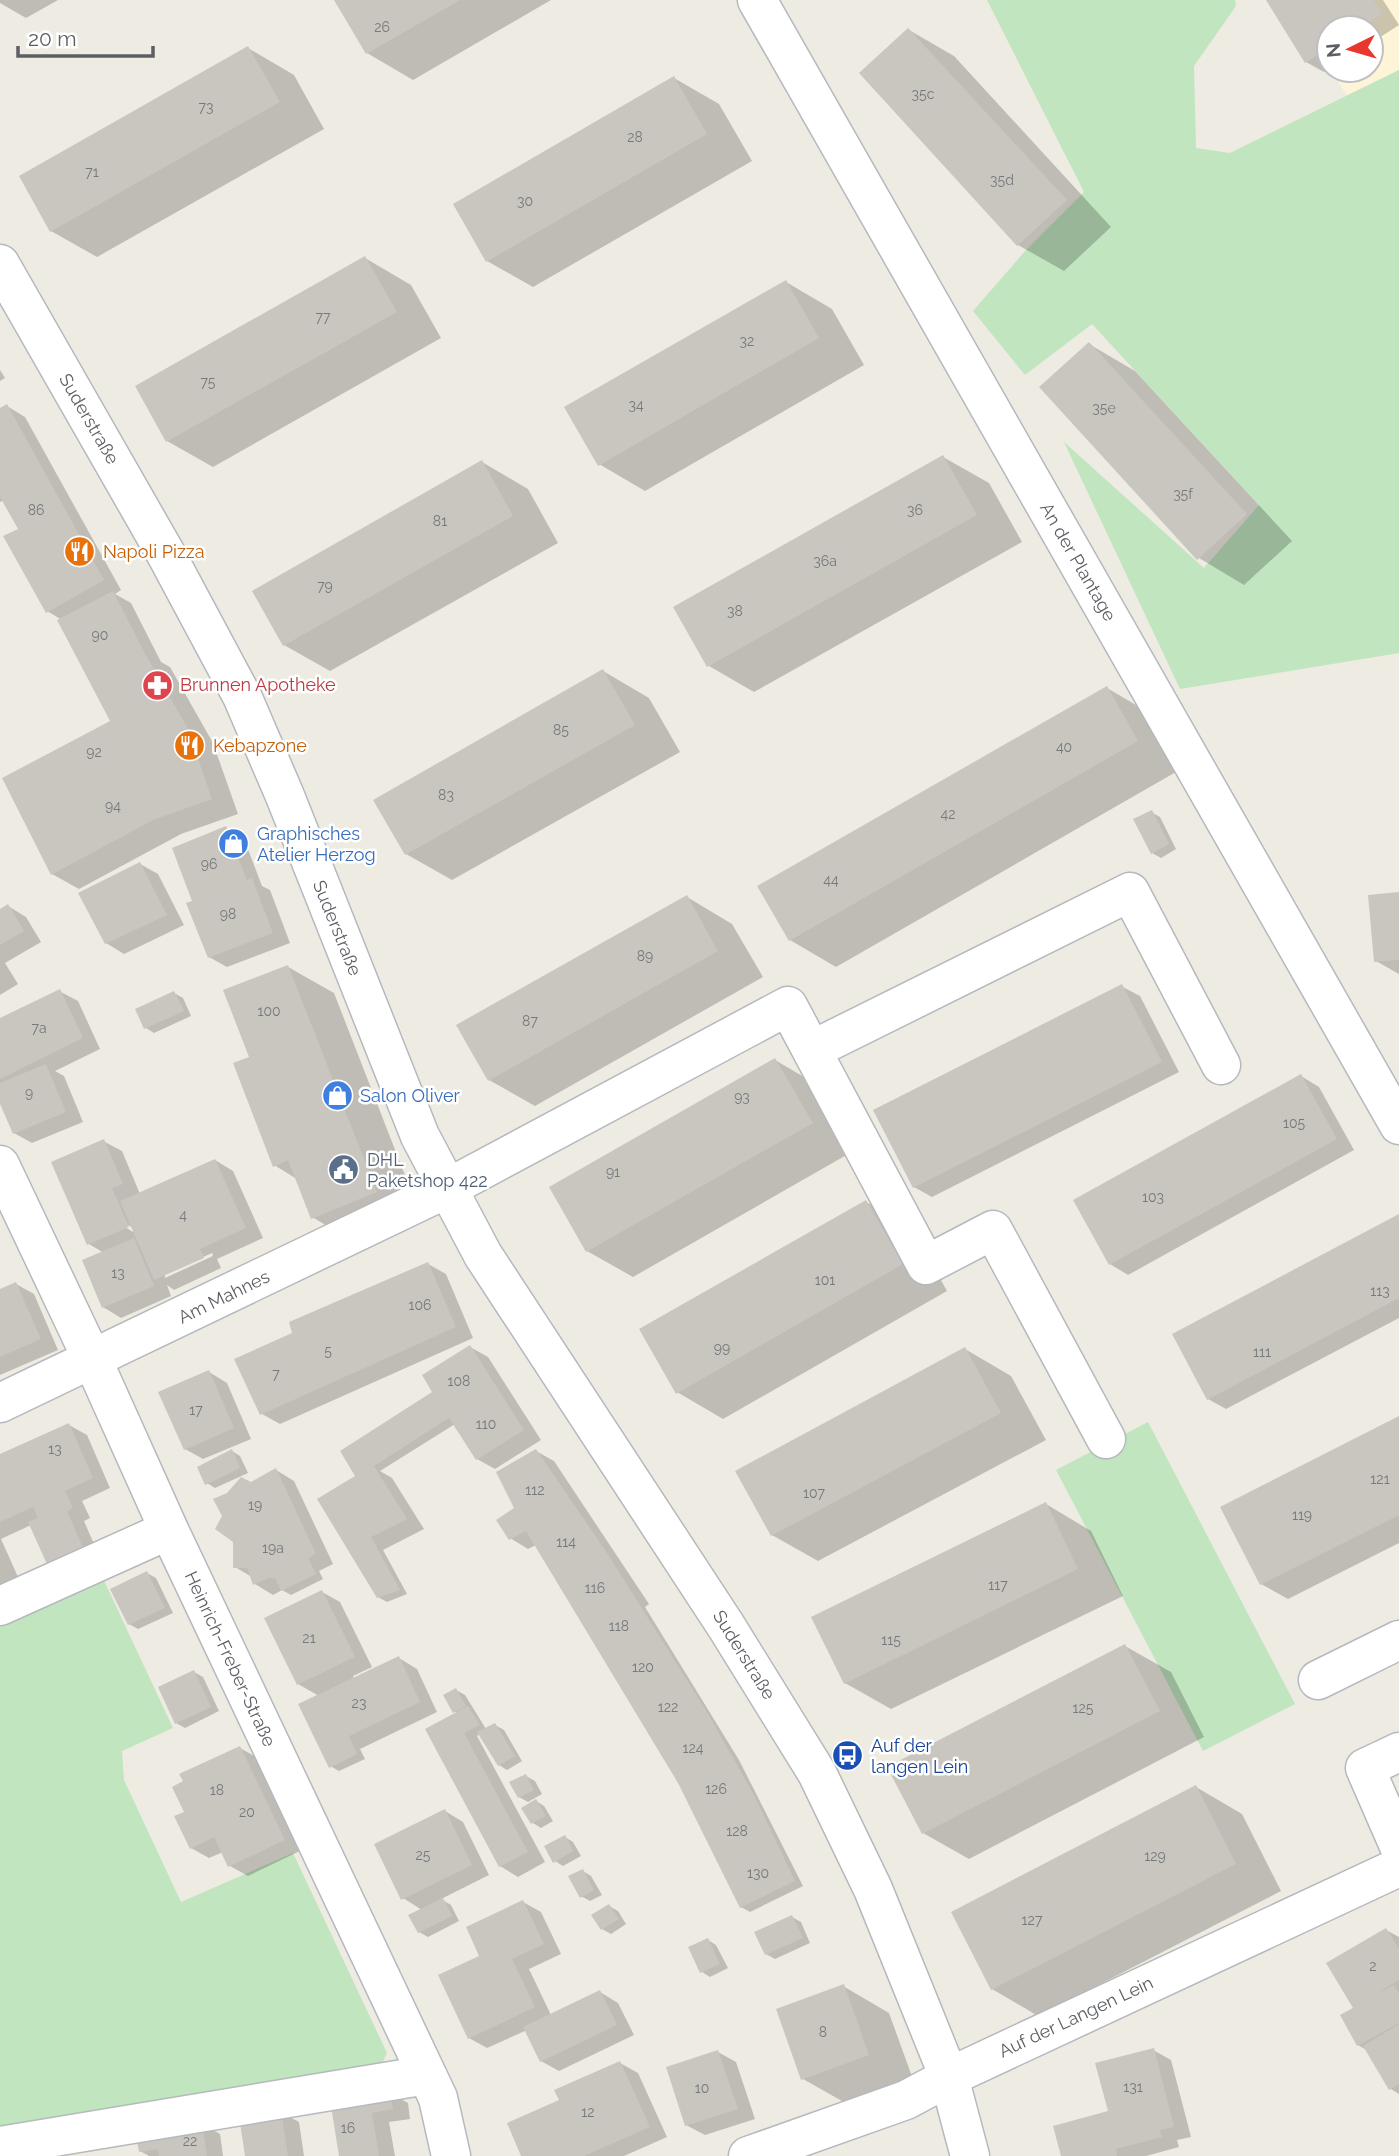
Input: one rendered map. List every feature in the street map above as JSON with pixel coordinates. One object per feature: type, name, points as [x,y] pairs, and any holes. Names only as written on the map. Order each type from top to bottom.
[{"type":"street","name":"An der Plantage","points":[[757,0],[1399,1125]]},
{"type":"street","name":"Suderstraße","points":[[0,264],[166,554],[242,696],[285,796],[420,1136],[446,1189],[483,1255],[726,1626],[817,1773],[873,1889],[949,2077],[970,2156]]},
{"type":"street","points":[[812,1049],[1130,892],[1221,1065]]},
{"type":"street","points":[[446,1189],[788,1006],[926,1265],[993,1230],[1106,1439]]},
{"type":"street","name":"Heinrich-Freber-Straße","points":[[0,1165],[169,1530],[438,2098],[451,2156]]},
{"type":"street","name":"Am Mahnes","points":[[0,1403],[93,1361],[446,1189]]},
{"type":"street","points":[[0,1606],[169,1530]]},
{"type":"street","points":[[1318,1680],[1399,1640]]},
{"type":"street","points":[[1399,1752],[1365,1768],[1399,1846]]},
{"type":"street","name":"Auf der Langen Lein","points":[[748,2156],[906,2100],[949,2077],[1399,1867]]},
{"type":"street","points":[[0,2146],[103,2143],[427,2075]]},
{"type":"shaded area","points":[[1281,0],[1399,0],[1399,70],[1385,77],[1385,14],[1315,14],[1315,49]]},
{"type":"shaded area","points":[[1340,84],[1370,84],[1347,95]]},
{"type":"green space","points":[[987,0],[1235,0],[1236,6],[1194,66],[1196,148],[1230,153],[1370,84],[1385,84],[1385,77],[1399,70],[1399,653],[1180,689],[1064,442],[1204,568],[1259,505],[1092,324],[1025,375],[973,311],[1026,250],[1084,192]]},
{"type":"green space","points":[[1148,1422],[1295,1704],[1203,1751],[1056,1470]]},
{"type":"green space","points":[[101,1574],[173,1728],[122,1751],[124,1780],[181,1902],[293,1853],[387,2053],[378,2072],[0,2134],[0,1619]]},
{"type":"building","points":[[334,0],[460,0],[366,54]]},
{"type":"building","points":[[1266,0],[1373,0],[1382,14],[1315,14],[1315,57],[1305,63]]},
{"type":"building","points":[[908,28],[1067,200],[1017,246],[859,73]]},
{"type":"building","points":[[248,46],[280,102],[50,232],[19,176]]},
{"type":"building","points":[[674,76],[707,134],[486,262],[453,204]]},
{"type":"building","points":[[365,256],[397,312],[166,442],[135,386]]},
{"type":"building","points":[[786,280],[819,338],[598,466],[564,407]]},
{"type":"building","points":[[1089,342],[1247,514],[1197,560],[1039,387]]},
{"type":"building","points":[[7,404],[104,580],[46,613],[3,536],[18,529],[0,497],[0,408]]},
{"type":"building","points":[[943,455],[977,515],[707,667],[673,607]]},
{"type":"building","points":[[482,460],[513,516],[283,646],[252,591]]},
{"type":"building","points":[[113,591],[187,727],[212,799],[153,820],[51,875],[2,778],[110,721],[57,620]]},
{"type":"building","points":[[603,669],[635,725],[405,855],[373,800]]},
{"type":"building","points":[[1107,686],[1138,741],[789,941],[757,886]]},
{"type":"building","points":[[1152,810],[1169,844],[1151,854],[1133,819]]},
{"type":"building","points":[[226,826],[247,880],[252,878],[273,933],[208,958],[186,903],[192,901],[172,848]]},
{"type":"building","points":[[140,862],[167,915],[105,944],[78,893]]},
{"type":"building","points":[[1399,892],[1399,960],[1374,962],[1368,895]]},
{"type":"building","points":[[687,895],[718,951],[488,1081],[456,1025]]},
{"type":"building","points":[[8,904],[24,931],[0,945],[0,909]]},
{"type":"building","points":[[288,965],[377,1192],[311,1219],[288,1160],[273,1167],[233,1063],[249,1057],[223,990]]},
{"type":"building","points":[[1122,984],[1162,1062],[913,1188],[873,1110]]},
{"type":"building","points":[[60,989],[83,1038],[0,1079],[0,1018]]},
{"type":"building","points":[[174,991],[184,1011],[144,1029],[135,1009]]},
{"type":"building","points":[[775,1058],[813,1123],[586,1252],[549,1187]]},
{"type":"building","points":[[46,1064],[66,1112],[13,1134],[0,1104],[0,1083]]},
{"type":"building","points":[[1301,1074],[1337,1139],[1109,1265],[1073,1200]]},
{"type":"building","points":[[104,1139],[123,1184],[112,1188],[129,1227],[87,1245],[51,1162]]},
{"type":"building","points":[[215,1159],[246,1228],[200,1249],[204,1258],[154,1280],[120,1201]]},
{"type":"building","points":[[866,1200],[903,1264],[676,1394],[639,1329]]},
{"type":"building","points":[[1399,1214],[1399,1298],[1207,1400],[1172,1334]]},
{"type":"building","points":[[134,1238],[154,1286],[102,1308],[82,1260]]},
{"type":"building","points":[[428,1262],[456,1327],[260,1415],[234,1359],[292,1333],[289,1322]]},
{"type":"building","points":[[16,1282],[41,1339],[0,1357],[0,1289]]},
{"type":"building","points":[[470,1345],[524,1430],[476,1460],[449,1418],[374,1466],[407,1519],[371,1537],[400,1590],[377,1598],[317,1499],[355,1476],[340,1451],[432,1392],[422,1375]]},
{"type":"building","points":[[965,1347],[1001,1413],[771,1536],[735,1471]]},
{"type":"building","points":[[209,1370],[234,1428],[184,1450],[158,1392]]},
{"type":"building","points":[[1399,1416],[1399,1515],[1260,1585],[1220,1507]]},
{"type":"building","points":[[69,1423],[93,1478],[65,1491],[73,1508],[67,1511],[87,1557],[51,1573],[28,1522],[38,1518],[33,1507],[0,1522],[0,1454]]},
{"type":"building","points":[[232,1449],[240,1468],[205,1485],[197,1467]]},
{"type":"building","points":[[536,1449],[607,1553],[707,1712],[754,1795],[795,1881],[740,1908],[678,1783],[526,1531],[509,1540],[496,1520],[514,1508],[496,1472]]},
{"type":"building","points":[[276,1468],[316,1554],[308,1558],[316,1574],[281,1591],[275,1578],[268,1578],[253,1585],[247,1568],[233,1568],[233,1542],[215,1529],[222,1516],[213,1499],[227,1493],[241,1477],[251,1482]]},
{"type":"building","points":[[1046,1502],[1078,1569],[844,1684],[811,1617]]},
{"type":"building","points":[[147,1571],[165,1608],[128,1625],[110,1589]]},
{"type":"building","points":[[322,1590],[355,1657],[297,1685],[264,1618]]},
{"type":"building","points":[[1125,1644],[1160,1711],[922,1834],[887,1767]]},
{"type":"building","points":[[399,1656],[420,1702],[349,1736],[357,1754],[329,1768],[298,1704]]},
{"type":"building","points":[[194,1670],[211,1707],[175,1724],[158,1687]]},
{"type":"building","points":[[456,1688],[466,1706],[453,1713],[443,1695]]},
{"type":"building","points":[[468,1706],[480,1725],[464,1733],[528,1852],[499,1867],[425,1729]]},
{"type":"building","points":[[495,1723],[515,1756],[498,1766],[477,1732]]},
{"type":"building","points":[[240,1746],[285,1840],[228,1867],[214,1837],[190,1849],[174,1816],[184,1812],[172,1787],[183,1781],[179,1774]]},
{"type":"building","points":[[526,1774],[534,1790],[518,1798],[509,1782]]},
{"type":"building","points":[[1196,1785],[1236,1864],[991,1990],[951,1912]]},
{"type":"building","points":[[536,1799],[546,1816],[531,1824],[521,1808]]},
{"type":"building","points":[[445,1809],[472,1865],[401,1900],[374,1844]]},
{"type":"building","points":[[565,1835],[573,1851],[553,1863],[544,1846]]},
{"type":"building","points":[[583,1869],[594,1890],[580,1898],[568,1876]]},
{"type":"building","points":[[443,1898],[452,1916],[418,1933],[408,1915]]},
{"type":"building","points":[[523,1900],[544,1944],[512,1959],[535,2007],[468,2039],[438,1975],[479,1956],[466,1927]]},
{"type":"building","points":[[609,1904],[619,1919],[601,1930],[591,1915]]},
{"type":"building","points":[[792,1915],[803,1938],[765,1955],[754,1932]]},
{"type":"building","points":[[1386,1928],[1399,1949],[1399,1980],[1376,1994],[1394,1985],[1399,1993],[1399,2023],[1357,2046],[1340,2015],[1353,2008],[1326,1963]]},
{"type":"building","points":[[708,1938],[720,1964],[700,1973],[688,1947]]},
{"type":"building","points":[[844,1984],[869,2055],[801,2080],[776,2009]]},
{"type":"building","points":[[600,1990],[617,2025],[540,2062],[523,2027]]},
{"type":"building","points":[[1399,2024],[1399,2084],[1389,2090],[1363,2046]]},
{"type":"building","points":[[1154,2048],[1174,2127],[1160,2130],[1162,2137],[1116,2149],[1117,2156],[1061,2156],[1053,2126],[1108,2111],[1095,2063]]},
{"type":"building","points":[[718,2050],[738,2109],[685,2126],[666,2067]]},
{"type":"building","points":[[620,2061],[650,2127],[584,2156],[521,2156],[507,2123],[559,2100],[554,2090]]},
{"type":"building","points":[[390,2091],[393,2109],[372,2113],[379,2156],[339,2156],[330,2100]]},
{"type":"building","points":[[281,2110],[288,2156],[245,2156],[239,2116]]},
{"type":"building","points":[[202,2122],[207,2156],[159,2156],[158,2149],[139,2152],[135,2132]]},
{"type":"place","name":"Napoli Pizza","points":[[80,552]]},
{"type":"place","name":"Brunnen Apotheke","points":[[157,685]]},
{"type":"place","name":"Kebapzone","points":[[190,746]]},
{"type":"place","name":"Graphisches Atelier Herzog","points":[[234,844]]},
{"type":"place","name":"Salon Oliver","points":[[337,1096]]},
{"type":"place","name":"DHL Paketshop 422","points":[[344,1170]]},
{"type":"place","name":"Auf der langen Lein","points":[[848,1756]]}]
